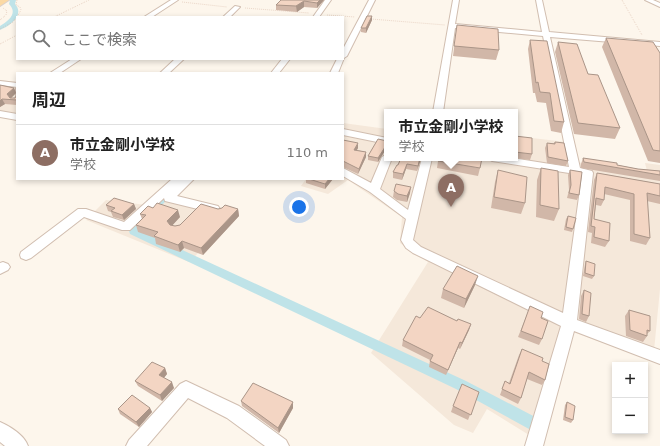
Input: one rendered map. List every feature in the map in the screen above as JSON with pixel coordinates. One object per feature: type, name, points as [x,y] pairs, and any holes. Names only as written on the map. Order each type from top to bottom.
[{"type":"main road","points":[[0,5],[5,0]]},
{"type":"street","points":[[148,16],[172,0]]},
{"type":"street","points":[[317,16],[328,0]]},
{"type":"street","points":[[344,54],[372,0]]},
{"type":"street","points":[[438,109],[456,0]]},
{"type":"street","points":[[534,446],[569,323],[582,172],[539,0]]},
{"type":"street","points":[[648,0],[660,5]]},
{"type":"street","points":[[227,16],[237,7]]},
{"type":"street","points":[[452,26],[660,44]]},
{"type":"street","points":[[56,72],[75,60]]},
{"type":"street","points":[[165,72],[179,60]]},
{"type":"street","points":[[277,72],[285,60]]},
{"type":"street","points":[[334,72],[340,60]]},
{"type":"street","points":[[0,83],[16,85]]},
{"type":"street","points":[[1,115],[16,117]]},
{"type":"street","points":[[344,132],[384,140]]},
{"type":"street","points":[[374,190],[385,161]]},
{"type":"street","points":[[426,161],[412,218],[408,240],[410,245],[417,250],[569,323],[660,357]]},
{"type":"street","points":[[511,161],[602,176]]},
{"type":"street","points":[[344,172],[374,190],[412,218]]},
{"type":"street","points":[[26,255],[82,212],[126,227],[177,180]]},
{"type":"street","points":[[188,180],[169,198],[220,211]]},
{"type":"street","points":[[188,217],[200,206]]},
{"type":"street","points":[[135,446],[186,389],[233,412],[280,446]]},
{"type":"street","points":[[0,431],[19,446]]},
{"type":"path","points":[[17,0],[16,5],[20,7],[21,10],[18,16]]},
{"type":"path","points":[[56,16],[89,0]]},
{"type":"path","points":[[172,0],[317,16]]},
{"type":"path","points":[[622,0],[646,42]]},
{"type":"path","points":[[0,5],[7,11],[6,15],[0,20]]},
{"type":"path","points":[[328,15],[339,16]]},
{"type":"path","points":[[344,16],[452,26]]},
{"type":"path","points":[[0,29],[14,22],[16,19]]},
{"type":"path","points":[[0,44],[16,36]]},
{"type":"shaded area","points":[[0,80],[16,82],[16,117],[0,115]]},
{"type":"shaded area","points":[[344,123],[384,129],[384,161],[518,161],[518,136],[566,142],[577,162],[648,175],[645,163],[660,165],[660,289],[653,361],[573,332],[542,443],[487,409],[473,433],[454,425],[371,353],[428,262],[400,243],[402,217],[348,180],[328,194],[301,186],[305,180],[344,180]]},
{"type":"shaded area","points":[[174,180],[186,180],[165,200],[237,215],[189,262],[86,220],[106,200],[146,205]]},
{"type":"building","points":[[281,0],[320,0],[317,3],[304,1],[296,6],[276,5]]},
{"type":"building","points":[[367,16],[372,16],[366,28],[361,28]]},
{"type":"building","points":[[457,25],[498,29],[499,50],[454,46]]},
{"type":"building","points":[[606,38],[653,42],[660,53],[660,151],[653,150]]},
{"type":"building","points":[[530,40],[547,41],[564,122],[554,121],[550,93],[540,92],[538,82],[536,83]]},
{"type":"building","points":[[558,42],[577,44],[588,74],[598,75],[620,128],[578,123]]},
{"type":"building","points":[[0,85],[14,88],[7,94],[10,98],[15,98],[16,96],[16,100],[2,99],[0,101]]},
{"type":"building","points":[[518,136],[532,138],[532,154],[518,152]]},
{"type":"building","points":[[378,139],[384,140],[384,149],[378,158],[368,156]]},
{"type":"building","points":[[344,140],[358,143],[354,150],[366,152],[359,169],[344,162]]},
{"type":"building","points":[[555,142],[564,143],[568,161],[548,157],[547,143],[555,144]]},
{"type":"building","points":[[583,158],[617,163],[617,165],[638,169],[660,171],[660,175],[584,162]]},
{"type":"building","points":[[400,161],[419,161],[418,166],[407,164],[403,174],[393,172]]},
{"type":"building","points":[[438,161],[481,161],[480,168]]},
{"type":"building","points":[[541,168],[558,171],[559,209],[540,205]]},
{"type":"building","points":[[498,170],[527,177],[525,203],[494,197]]},
{"type":"building","points":[[570,170],[582,172],[579,195],[569,193],[571,185]]},
{"type":"building","points":[[597,173],[660,184],[660,196],[647,193],[650,238],[634,234],[634,194],[605,187],[604,200],[596,198],[594,219],[610,223],[609,241],[594,237],[595,227],[591,226]]},
{"type":"building","points":[[312,180],[328,180],[325,184]]},
{"type":"building","points":[[396,184],[411,187],[407,196],[398,194],[394,191]]},
{"type":"building","points":[[114,198],[134,204],[122,215],[111,211],[115,208],[106,205]]},
{"type":"building","points":[[157,203],[178,210],[167,221],[170,225],[175,226],[180,225],[201,204],[218,209],[225,205],[238,209],[201,248],[182,241],[178,245],[154,236],[158,232],[136,225],[146,215],[140,214],[148,206],[153,208]]},
{"type":"building","points":[[568,216],[576,218],[573,229],[566,227]]},
{"type":"building","points":[[586,261],[595,264],[594,276],[585,273]]},
{"type":"building","points":[[457,266],[478,276],[466,299],[443,289]]},
{"type":"building","points":[[584,290],[591,293],[589,316],[582,314]]},
{"type":"building","points":[[530,306],[543,312],[541,318],[548,321],[542,339],[521,331]]},
{"type":"building","points":[[428,307],[457,321],[458,319],[471,324],[462,343],[460,342],[448,370],[430,361],[433,355],[403,340],[416,316],[420,318]]},
{"type":"building","points":[[629,310],[650,316],[650,331],[647,330],[647,336],[630,330]]},
{"type":"building","points":[[522,349],[543,358],[542,361],[549,364],[545,380],[529,372],[521,398],[502,389],[505,381],[510,384]]},
{"type":"building","points":[[152,362],[165,368],[159,375],[172,382],[160,395],[135,381]]},
{"type":"building","points":[[253,383],[293,402],[278,428],[241,401]]},
{"type":"building","points":[[462,384],[479,392],[471,415],[453,406]]},
{"type":"building","points":[[132,395],[150,408],[136,422],[118,409]]},
{"type":"building","points":[[567,402],[575,406],[573,420],[565,417]]},
{"type":"waterway","points":[[0,28],[11,22],[16,12],[15,7],[12,4],[13,0]]},
{"type":"waterway","points":[[184,180],[135,224],[133,228],[134,232],[461,385],[534,424]]},
{"type":"place","name":"市立金剛小学校","points":[[451,207]]}]
